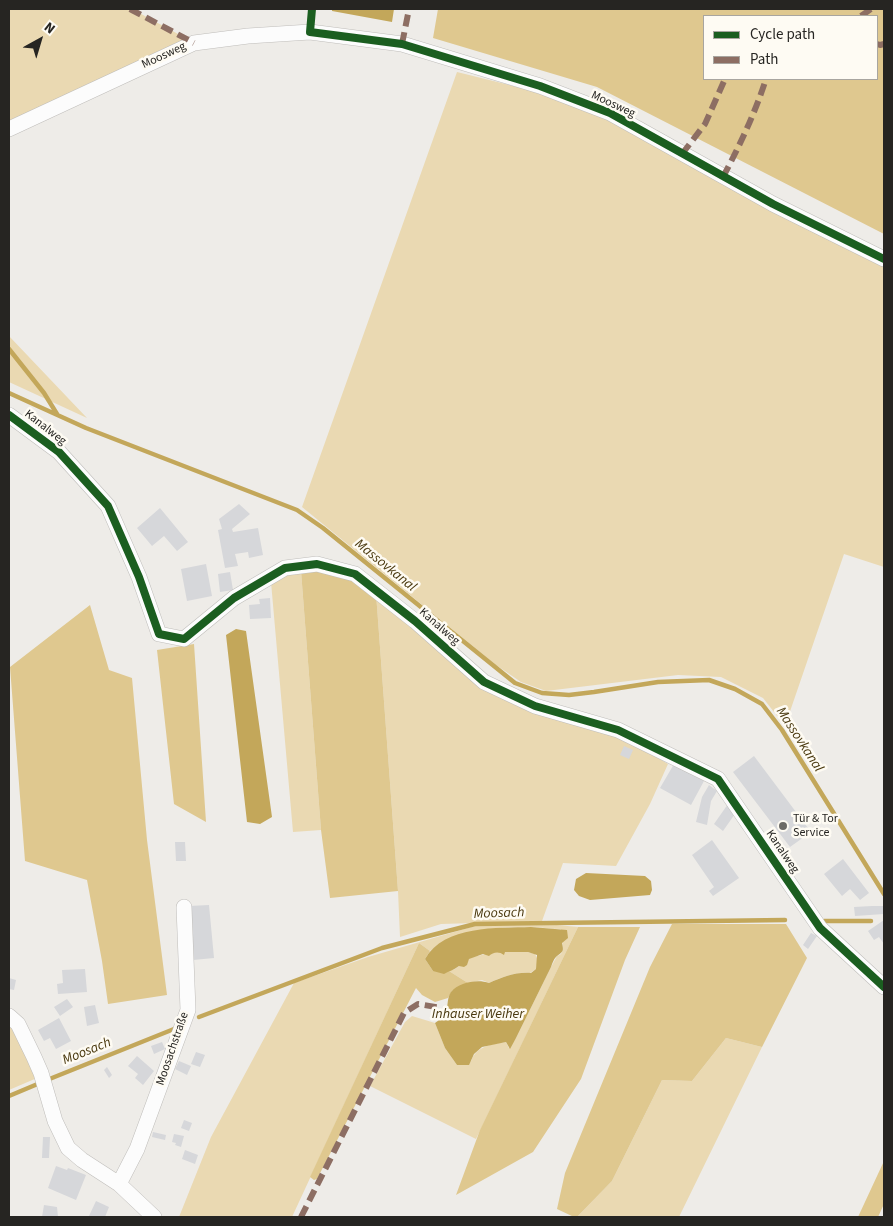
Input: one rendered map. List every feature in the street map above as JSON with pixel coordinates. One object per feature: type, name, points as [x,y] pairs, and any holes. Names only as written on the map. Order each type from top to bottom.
[{"type":"street","name":"Moosweg","points":[[9,129],[194,43],[248,36],[310,32],[402,44],[540,86],[610,113],[773,204],[884,258]]},
{"type":"street","name":"Kanalweg","points":[[9,415],[59,452],[108,506],[140,576],[159,634],[184,639],[234,598],[285,568],[316,564],[355,574],[416,622],[484,682],[535,706],[618,730],[718,778],[820,928],[884,987]]},
{"type":"street","name":"Moosachstraße","points":[[118,1184],[137,1149],[188,1010],[184,907]]},
{"type":"street","points":[[9,1016],[18,1024],[41,1073],[55,1121],[68,1148],[82,1160],[118,1184],[154,1217]]},
{"type":"shaded area","points":[[9,9],[132,9],[191,41],[9,123]]},
{"type":"shaded area","points":[[438,9],[884,9],[884,234],[597,87],[433,38]]},
{"type":"shaded area","points":[[457,72],[594,106],[610,113],[884,267],[884,567],[844,554],[785,726],[763,698],[721,677],[678,675],[546,691],[521,682],[496,665],[302,507]]},
{"type":"shaded area","points":[[9,336],[87,418],[9,382]]},
{"type":"shaded area","points":[[319,568],[352,576],[376,593],[398,891],[330,898],[321,830],[301,571]]},
{"type":"shaded area","points":[[301,571],[321,830],[293,832],[271,582],[288,573]]},
{"type":"shaded area","points":[[376,593],[481,682],[625,738],[668,764],[650,804],[616,866],[563,863],[542,921],[441,924],[400,937]]},
{"type":"shaded area","points":[[90,605],[109,670],[132,678],[147,840],[167,995],[108,1004],[87,880],[25,861],[10,667]]},
{"type":"shaded area","points":[[194,644],[206,822],[174,804],[157,650]]},
{"type":"shaded area","points":[[672,924],[786,924],[807,958],[762,1047],[726,1038],[692,1081],[662,1080],[612,1181],[577,1217],[574,1217],[557,1209],[565,1173],[650,967]]},
{"type":"shaded area","points":[[557,925],[578,927],[476,1139],[370,1086],[405,1022],[412,1016],[435,1023],[445,1048],[457,1065],[471,1061],[477,1052],[490,1045],[506,1042],[509,1048],[516,1038],[557,956],[561,954],[563,949],[561,929],[516,927],[477,931],[453,938],[430,951],[419,943],[292,1217],[179,1217],[211,1137],[294,983],[368,957],[475,926]]},
{"type":"shaded area","points":[[578,927],[640,927],[625,960],[581,1079],[533,1152],[456,1195],[480,1130]]},
{"type":"shaded area","points":[[419,943],[430,951],[425,959],[433,971],[449,971],[468,983],[452,991],[448,998],[435,1002],[422,995],[416,988],[317,1179],[314,1180],[310,1177]]},
{"type":"shaded area","points":[[493,952],[528,952],[535,954],[538,960],[536,969],[530,973],[514,974],[489,983],[482,980],[468,983],[449,971],[473,956]]},
{"type":"shaded area","points":[[9,1025],[14,1027],[37,1078],[9,1090]]},
{"type":"shaded area","points":[[726,1038],[762,1047],[679,1217],[577,1217],[612,1181],[662,1080],[692,1081]]},
{"type":"shaded area","points":[[884,1161],[884,1204],[878,1217],[858,1217]]},
{"type":"water","points":[[332,9],[394,9],[392,22],[332,11]]},
{"type":"water","points":[[236,629],[246,631],[272,817],[260,824],[247,822],[226,635]]},
{"type":"water","points":[[586,873],[645,876],[651,881],[652,890],[650,895],[590,900],[579,896],[574,890],[576,879]]},
{"type":"water","name":"Inhauser Weiher","points":[[531,927],[567,930],[568,938],[562,943],[562,951],[554,960],[516,1038],[510,1049],[506,1042],[482,1047],[474,1054],[469,1065],[457,1065],[445,1048],[435,1023],[446,1013],[448,998],[451,992],[469,982],[480,981],[489,983],[514,974],[531,973],[536,969],[537,955],[528,952],[505,952],[504,955],[496,952],[489,956],[483,954],[469,959],[464,967],[459,966],[444,974],[433,971],[425,959],[434,948],[458,934],[488,929]]},
{"type":"building","points":[[239,504],[250,514],[232,529],[233,532],[258,528],[263,555],[249,558],[248,552],[235,554],[238,566],[225,568],[218,530],[222,529],[219,519]]},
{"type":"building","points":[[160,508],[188,542],[177,551],[164,536],[152,546],[137,528]]},
{"type":"building","points":[[206,564],[212,596],[187,601],[181,569]]},
{"type":"building","points":[[230,572],[233,590],[220,592],[218,574]]},
{"type":"building","points":[[270,598],[271,618],[250,619],[249,605],[260,604],[259,599]]},
{"type":"building","points":[[624,746],[633,750],[629,759],[620,755]]},
{"type":"building","points":[[754,756],[811,832],[790,847],[733,772]]},
{"type":"building","points":[[674,764],[704,781],[691,805],[660,788]]},
{"type":"building","points":[[709,785],[717,791],[711,801],[707,825],[696,822],[702,797]]},
{"type":"building","points":[[728,804],[737,811],[723,831],[714,824]]},
{"type":"building","points":[[712,840],[739,878],[713,896],[709,891],[714,887],[692,855]]},
{"type":"building","points":[[175,842],[185,842],[186,861],[176,861]]},
{"type":"building","points":[[843,859],[869,893],[860,900],[850,889],[842,896],[824,874]]},
{"type":"building","points":[[209,905],[214,958],[193,960],[189,906]]},
{"type":"building","points":[[884,906],[884,914],[855,916],[854,907]]},
{"type":"building","points":[[884,920],[884,944],[879,937],[874,940],[868,931]]},
{"type":"building","points":[[811,933],[817,936],[808,949],[803,945]]},
{"type":"building","points":[[85,969],[87,992],[58,994],[57,984],[63,983],[62,970]]},
{"type":"building","points":[[9,978],[16,980],[14,990],[9,989]]},
{"type":"building","points":[[67,999],[73,1007],[60,1016],[54,1007]]},
{"type":"building","points":[[95,1005],[99,1023],[87,1026],[84,1007]]},
{"type":"building","points":[[59,1018],[71,1041],[56,1049],[50,1038],[44,1041],[38,1030]]},
{"type":"building","points":[[162,1042],[165,1049],[154,1054],[151,1046]]},
{"type":"building","points":[[196,1052],[205,1055],[200,1067],[191,1064]]},
{"type":"building","points":[[137,1056],[154,1071],[143,1085],[135,1078],[138,1074],[128,1066]]},
{"type":"building","points":[[179,1061],[191,1066],[187,1075],[175,1069]]},
{"type":"building","points":[[107,1067],[112,1075],[109,1078],[104,1070]]},
{"type":"building","points":[[184,1120],[192,1123],[189,1131],[181,1128]]},
{"type":"building","points":[[153,1132],[166,1135],[165,1140],[152,1137]]},
{"type":"building","points":[[174,1134],[184,1136],[181,1147],[172,1142]]},
{"type":"building","points":[[43,1137],[50,1137],[49,1158],[42,1158]]},
{"type":"building","points":[[185,1150],[198,1155],[195,1164],[182,1159]]},
{"type":"building","points":[[56,1166],[67,1170],[68,1168],[86,1175],[76,1200],[48,1188]]},
{"type":"building","points":[[96,1201],[109,1207],[105,1217],[89,1216]]},
{"type":"building","points":[[44,1205],[57,1207],[58,1217],[42,1217]]},
{"type":"waterway","points":[[9,349],[44,393],[57,414]]},
{"type":"waterway","name":"Massovkanal","points":[[9,393],[86,428],[297,510],[323,528],[515,683],[542,693],[569,695],[658,682],[709,680],[735,689],[762,704],[782,730],[884,894]]},
{"type":"waterway","name":"Moosach","points":[[199,1017],[382,948],[475,924],[785,920]]},
{"type":"waterway","name":"Moosach","points":[[824,921],[871,921]]},
{"type":"waterway","name":"Moosach","points":[[47,1080],[174,1029]]},
{"type":"waterway","name":"Moosach","points":[[9,1096],[40,1083]]},
{"type":"marked path","points":[[130,9],[194,43]]},
{"type":"marked path","points":[[402,44],[409,9]]},
{"type":"marked path","points":[[862,15],[871,9]]},
{"type":"marked path","points":[[878,44],[884,44]]},
{"type":"marked path","points":[[682,154],[705,124],[725,80]]},
{"type":"marked path","points":[[723,177],[747,129],[766,80]]},
{"type":"marked path","points":[[301,1217],[404,1013],[418,1004],[442,1008]]},
{"type":"cycle path","points":[[312,9],[310,32],[402,44],[540,86],[610,113],[773,204],[884,259]]},
{"type":"cycle path","points":[[9,415],[59,452],[108,506],[139,577],[159,634],[184,639],[234,598],[285,568],[317,564],[355,574],[415,621],[484,682],[535,706],[618,730],[718,779],[820,928],[884,987]]},
{"type":"place","name":"Tür & Tor Service","points":[[783,826]]}]
